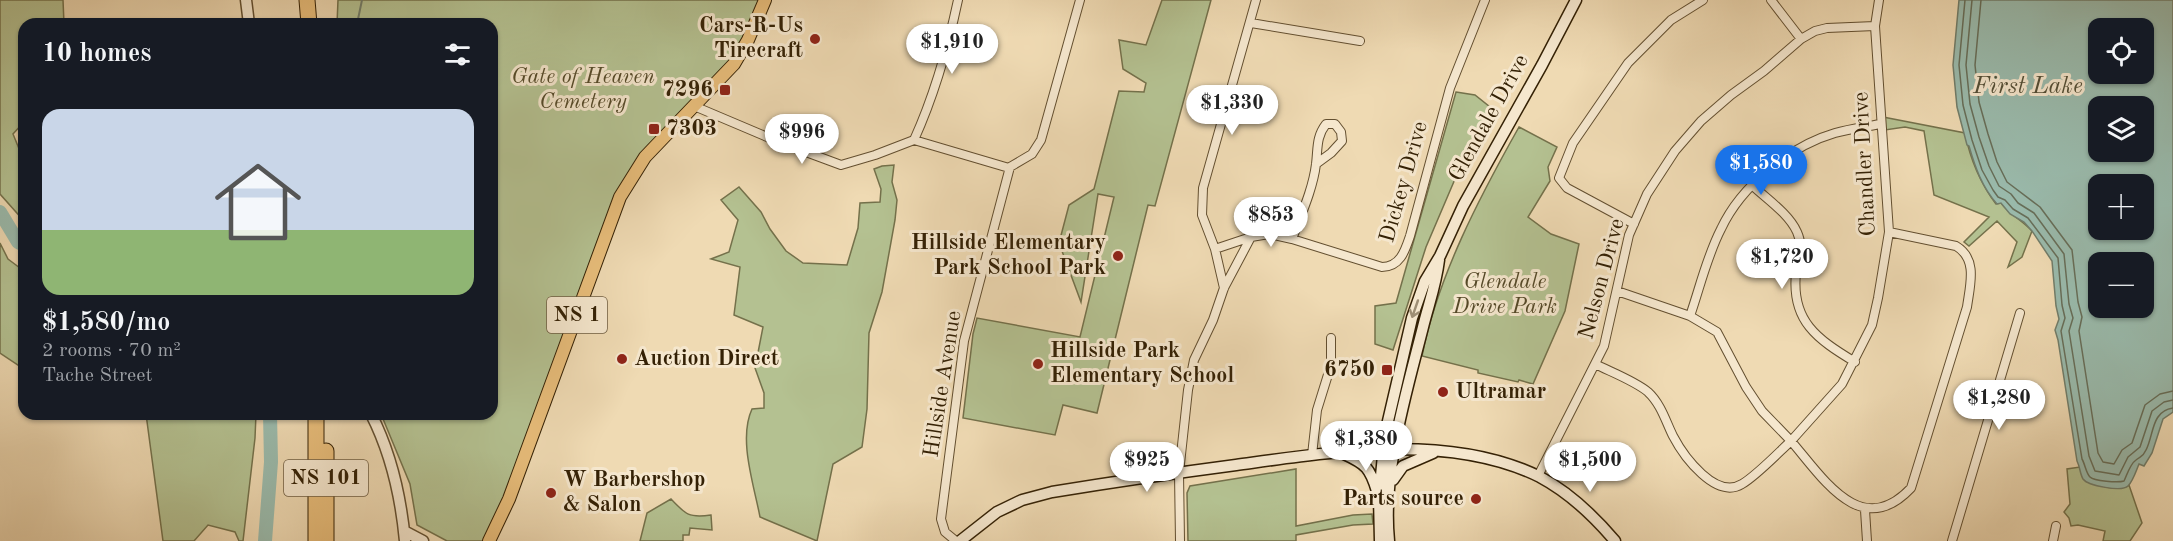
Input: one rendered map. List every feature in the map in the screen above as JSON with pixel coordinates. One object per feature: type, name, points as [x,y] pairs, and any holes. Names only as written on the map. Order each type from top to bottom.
[{"type":"highway","points":[[307,0],[308,18]]},
{"type":"highway","points":[[316,0],[318,18]]},
{"type":"highway","name":"NS 101","points":[[315,541],[316,420]]},
{"type":"highway","name":"NS 101","points":[[326,420],[326,541]]},
{"type":"highway","points":[[309,541],[316,438]]},
{"type":"main road","points":[[246,0],[248,18]]},
{"type":"main road","name":"NS 1","points":[[489,541],[509,499],[620,197],[645,158],[734,64],[748,40],[765,0]]},
{"type":"main road","name":"Glendale Drive","points":[[1379,497],[1383,448],[1412,318],[1425,281],[1440,256],[1463,206],[1576,0]]},
{"type":"main road","name":"Glendale Drive","points":[[1389,541],[1388,488],[1395,448],[1418,344],[1437,284],[1440,256]]},
{"type":"main road","points":[[374,420],[388,453],[405,536],[423,541]]},
{"type":"main road","points":[[958,541],[997,512],[1022,500],[1052,492],[1312,455],[1383,448],[1475,456],[1511,466],[1538,477],[1583,506],[1615,541]]},
{"type":"main road","points":[[1388,488],[1403,466],[1436,452]]},
{"type":"main road","points":[[1342,453],[1361,462],[1372,474],[1379,497],[1380,541]]},
{"type":"street","points":[[914,140],[925,117],[938,76],[958,0]]},
{"type":"street","points":[[694,106],[779,142],[842,165],[875,156],[914,140],[1009,168],[1024,160],[1037,149],[1080,0]]},
{"type":"street","points":[[1224,288],[1215,249],[1202,215],[1203,188],[1256,0]]},
{"type":"street","name":"Dickey Drive","points":[[1215,249],[1251,237],[1269,234],[1382,267],[1390,267],[1403,256],[1450,88],[1485,0]]},
{"type":"street","points":[[1634,224],[1567,188],[1559,178],[1573,143],[1628,63],[1671,20],[1703,0]]},
{"type":"street","points":[[1771,0],[1801,39]]},
{"type":"street","name":"Chandler Drive","points":[[1595,364],[1648,392],[1660,406],[1674,438],[1688,459],[1714,483],[1729,489],[1742,484],[1791,441],[1842,384],[1872,325],[1889,232],[1875,26],[1879,0]]},
{"type":"street","points":[[1251,23],[1360,41]]},
{"type":"street","name":"Nelson Drive","points":[[1538,477],[1604,346],[1629,235],[1647,195],[1670,160],[1701,121],[1801,39],[1815,31],[1827,28],[1875,26]]},
{"type":"street","points":[[1292,239],[1316,164],[1317,141],[1326,124],[1335,124],[1341,132],[1342,141],[1316,164]]},
{"type":"street","points":[[1690,316],[1721,227],[1753,186],[1782,159],[1808,145],[1834,134],[1880,124]]},
{"type":"street","name":"Hillside Avenue","points":[[958,541],[945,532],[941,519],[964,341],[1009,168]]},
{"type":"street","points":[[1753,186],[1790,221],[1797,231],[1802,245],[1796,272],[1795,295],[1802,317],[1820,338],[1855,362]]},
{"type":"street","points":[[1617,291],[1690,316],[1717,332],[1746,387],[1762,411],[1838,494],[1856,507],[1865,510],[1886,508],[1903,497],[1911,488],[1967,307],[1971,282],[1969,258],[1963,250],[1956,246],[1889,232]]},
{"type":"street","points":[[1180,541],[1179,473],[1188,390],[1194,360],[1213,320],[1224,288],[1251,237]]},
{"type":"street","points":[[1952,541],[2020,313]]},
{"type":"street","points":[[1312,455],[1317,410],[1330,365],[1331,338]]},
{"type":"street","points":[[1865,510],[1867,541]]},
{"type":"street","points":[[2053,541],[2056,526]]},
{"type":"green space","points":[[0,0],[63,0],[64,18],[18,18],[18,129],[13,134],[18,146],[18,214],[0,194]]},
{"type":"green space","name":"Gate of Heaven Cemetery","points":[[338,0],[765,0],[748,40],[665,135],[620,197],[489,541],[447,541],[417,525],[410,484],[383,420],[498,420],[498,18],[337,18]]},
{"type":"green space","points":[[1162,0],[1211,0],[1155,206],[1148,205],[1097,413],[1063,405],[1055,435],[963,418],[977,318],[1080,337],[1114,197],[1098,194],[1081,302],[1059,243],[1069,205],[1094,189],[1119,91],[1144,92],[1146,83],[1123,69],[1119,40],[1146,45]]},
{"type":"green space","points":[[1456,92],[1475,95],[1490,107],[1464,158],[1426,247],[1393,350],[1375,344],[1375,306],[1396,303]]},
{"type":"green space","points":[[1883,117],[1965,133],[1977,170],[1996,204],[2001,203],[2032,231],[2022,257],[2008,267],[2017,242],[1997,221],[1969,246],[1964,242],[1989,217],[1934,195],[1924,131],[1905,127],[1885,130]]},
{"type":"green space","name":"Glendale Drive Park","points":[[1519,127],[1557,147],[1548,167],[1550,181],[1528,217],[1551,234],[1579,244],[1565,311],[1533,384],[1478,373],[1478,370],[1422,356],[1438,296],[1449,267],[1489,181]]},
{"type":"green space","points":[[894,165],[892,182],[897,200],[895,220],[882,292],[869,333],[867,409],[862,447],[833,464],[817,541],[760,517],[746,434],[752,409],[764,408],[764,393],[755,368],[763,327],[734,315],[740,267],[711,259],[729,252],[738,220],[721,200],[739,187],[761,212],[786,251],[803,263],[847,265],[858,228],[860,203],[880,202],[881,189],[874,169]]},
{"type":"green space","points":[[0,243],[8,259],[18,266],[18,365],[0,353]]},
{"type":"green space","points":[[147,420],[256,420],[243,541],[239,541],[235,532],[208,525],[194,541],[163,541]]},
{"type":"green space","points":[[2080,467],[2082,476],[2093,482],[2111,488],[2129,485],[2142,523],[2130,541],[2103,541],[2105,531],[2078,525],[2071,526],[2064,512],[2070,504],[2067,469]]},
{"type":"green space","points":[[1296,469],[1296,526],[1353,515],[1372,514],[1373,524],[1353,525],[1296,535],[1296,541],[1188,541],[1187,493],[1190,486]]},
{"type":"green space","points":[[671,499],[688,514],[711,515],[712,530],[690,528],[689,535],[683,535],[683,541],[640,541],[647,513]]},
{"type":"water","name":"First Lake","points":[[1959,0],[2173,0],[2173,412],[2163,419],[2152,453],[2144,466],[2139,464],[2125,488],[2098,486],[2086,482],[2082,477],[2077,461],[2055,330],[2059,319],[2052,261],[2024,222],[2010,214],[2001,203],[1997,204],[1983,184],[1967,145],[1957,107],[1953,65]]},
{"type":"waterway","points":[[358,18],[362,0]]},
{"type":"waterway","points":[[0,212],[18,242]]},
{"type":"waterway","points":[[265,541],[271,462],[270,420]]},
{"type":"place","name":"Cars-R-Us Tirecraft","points":[[815,39]]},
{"type":"place","name":"7296","points":[[725,90]]},
{"type":"place","name":"7303","points":[[654,129]]},
{"type":"place","name":"Hillside Elementary Park School Park","points":[[1118,256]]},
{"type":"place","name":"Auction Direct","points":[[622,359]]},
{"type":"place","name":"Hillside Park Elementary School","points":[[1038,364]]},
{"type":"place","name":"6750","points":[[1387,370]]},
{"type":"place","name":"Ultramar","points":[[1443,392]]},
{"type":"place","name":"W Barbershop & Salon","points":[[551,493]]},
{"type":"place","name":"Parts source","points":[[1476,499]]}]
